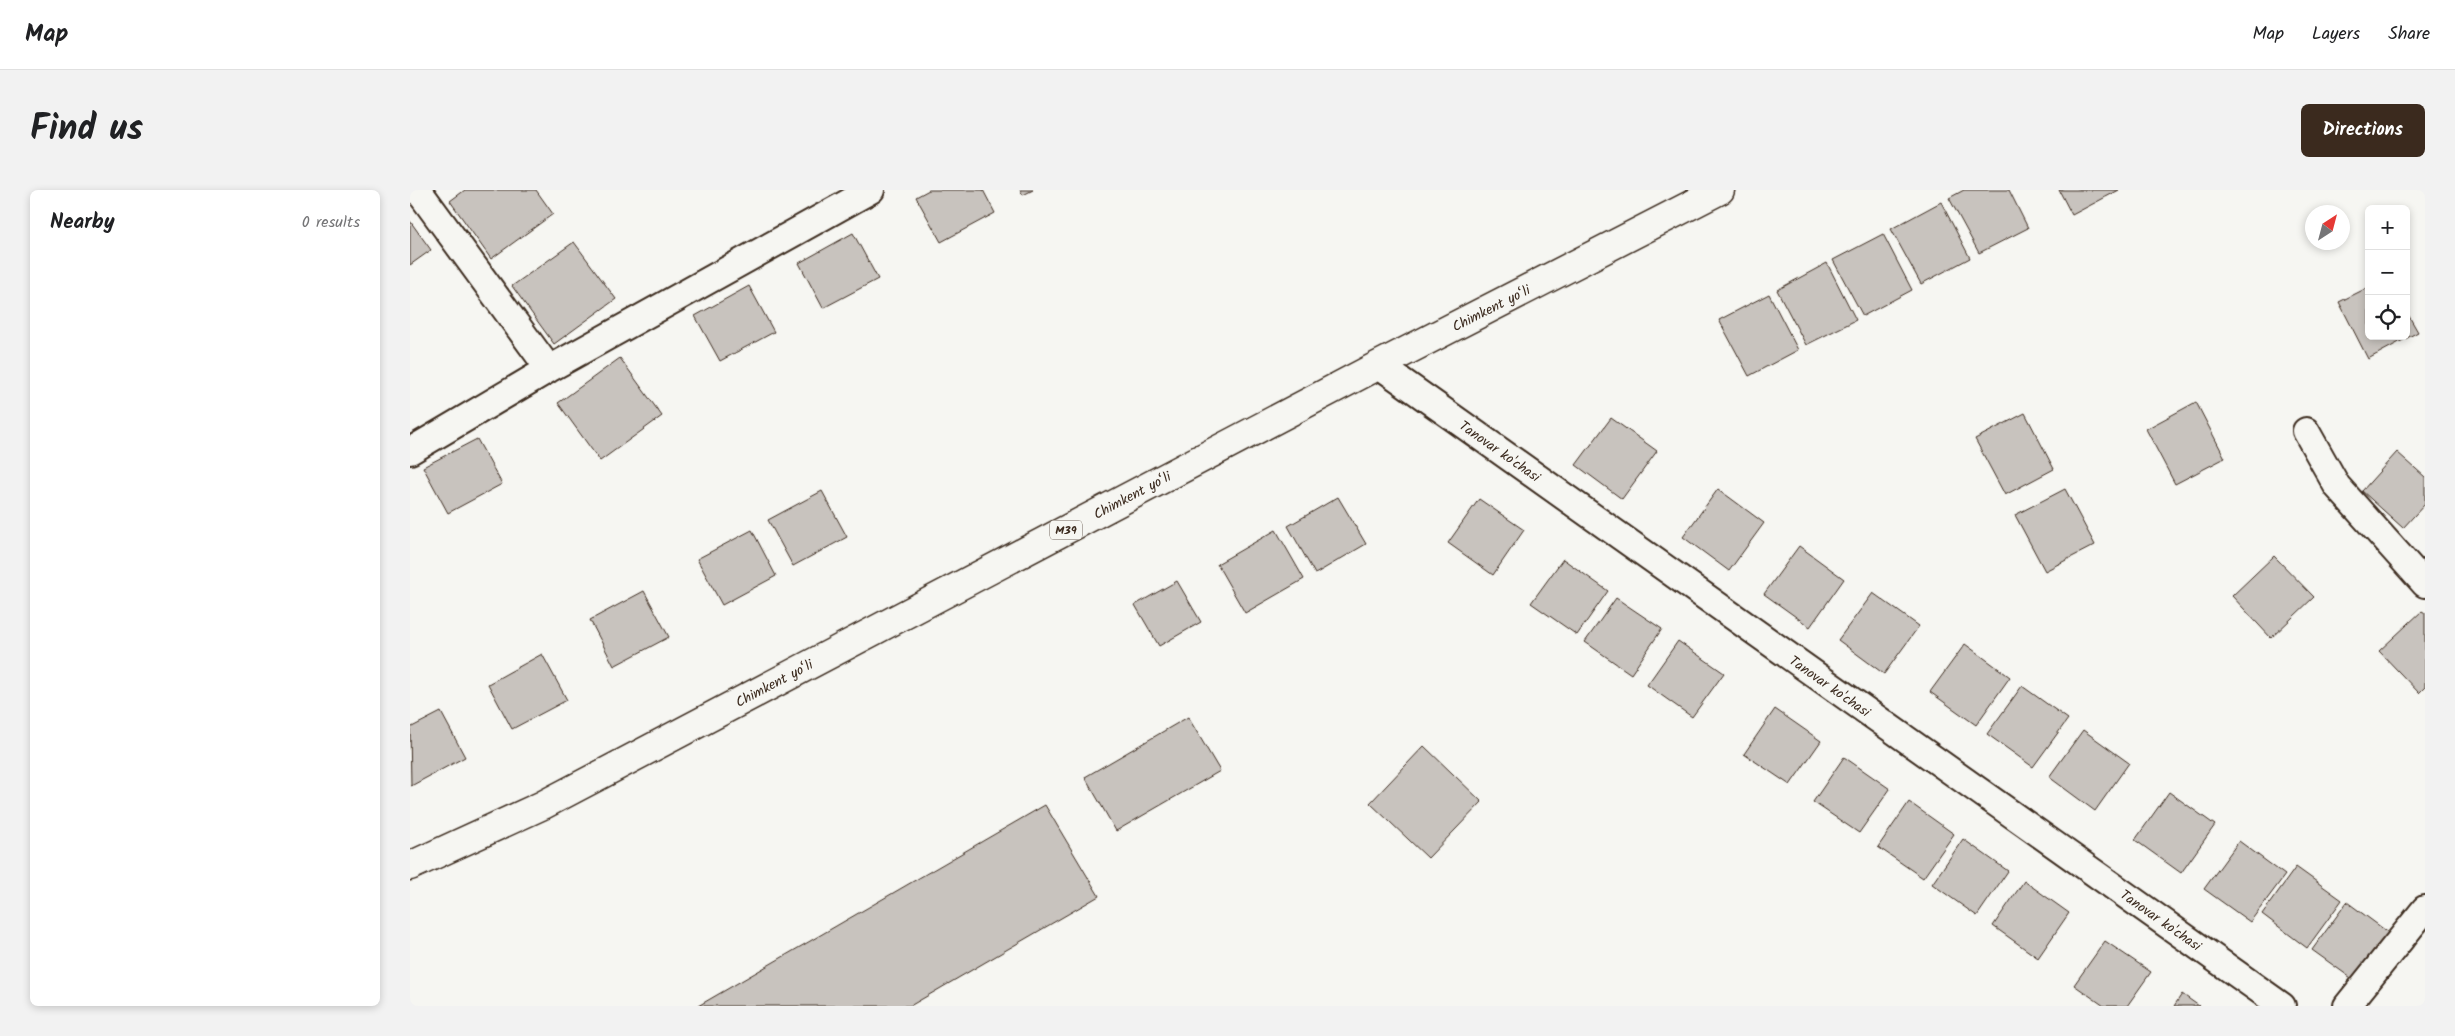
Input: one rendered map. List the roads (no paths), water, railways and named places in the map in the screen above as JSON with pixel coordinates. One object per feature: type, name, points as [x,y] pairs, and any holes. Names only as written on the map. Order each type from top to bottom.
[{"type":"highway","name":"Chimkent yo‘li","points":[[410,866],[543,805],[1379,365],[1720,190]]},
{"type":"street","points":[[418,190],[549,369]]},
{"type":"street","points":[[410,451],[549,369],[861,192]]},
{"type":"street","name":"Tanovar ko'chasi","points":[[1379,365],[2282,1006]]},
{"type":"street","points":[[2306,431],[2337,486],[2425,584]]},
{"type":"street","points":[[2347,1006],[2425,909]]}]
